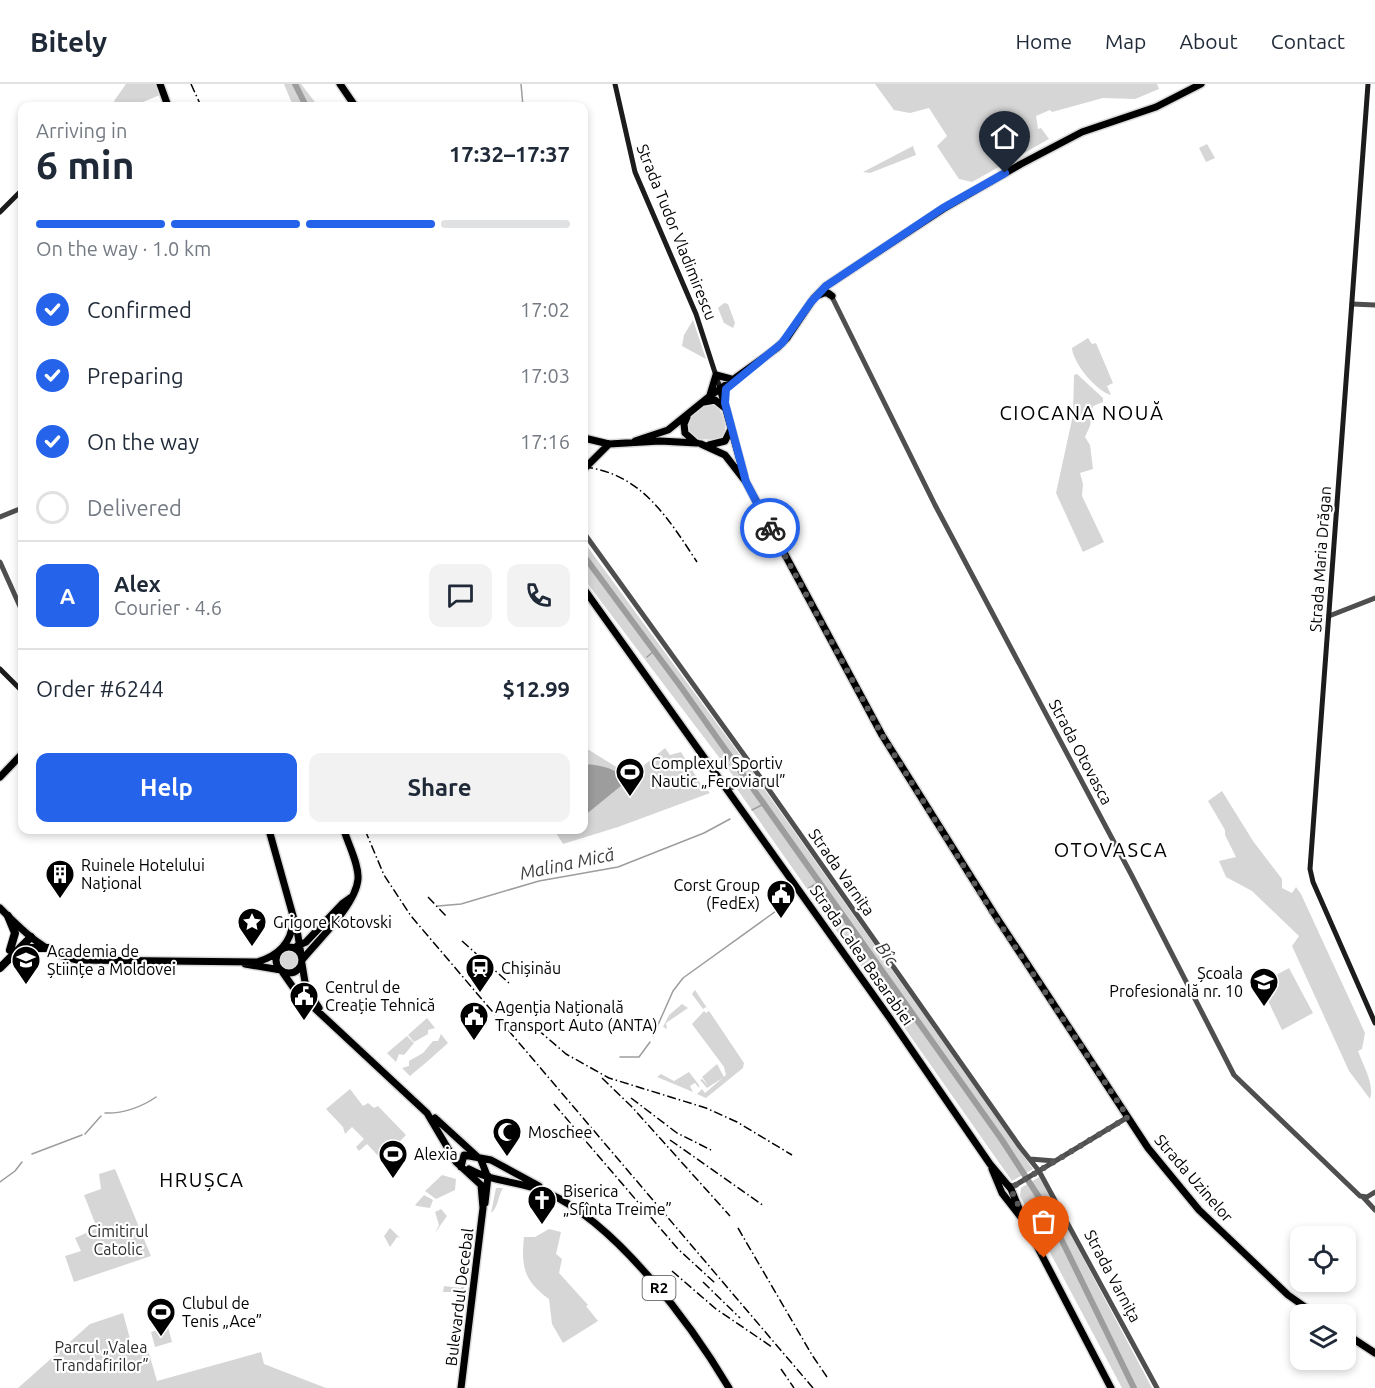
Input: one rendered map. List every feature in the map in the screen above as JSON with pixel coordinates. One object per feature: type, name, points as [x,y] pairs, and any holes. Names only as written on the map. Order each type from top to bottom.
[{"type":"highway","points":[[8,916],[15,937],[12,952]]},
{"type":"highway","points":[[0,968],[29,935]]},
{"type":"highway","points":[[0,961],[12,952],[27,948],[48,948]]},
{"type":"main road","points":[[160,84],[166,102]]},
{"type":"main road","points":[[340,84],[352,102]]},
{"type":"main road","name":"Strada Tudor Vladimirescu","points":[[615,84],[635,172],[696,314],[720,388]]},
{"type":"main road","points":[[797,323],[814,298],[826,286],[943,208],[1082,132],[1156,107],[1200,84]]},
{"type":"main road","name":"Strada Maria Drăgan","points":[[1368,84],[1311,876],[1375,1023]]},
{"type":"main road","points":[[0,212],[18,194]]},
{"type":"main road","points":[[635,441],[665,432],[720,388],[777,348],[820,294],[828,292],[832,296]]},
{"type":"main road","points":[[710,396],[716,375],[726,379],[737,377]]},
{"type":"main road","points":[[725,403],[726,389],[737,377]]},
{"type":"main road","name":"Strada Uzinelor","points":[[720,388],[746,482]]},
{"type":"main road","points":[[701,403],[715,400],[728,413]]},
{"type":"main road","points":[[691,412],[683,428],[689,438],[699,444]]},
{"type":"main road","points":[[588,439],[609,444],[635,441],[722,443],[728,438],[731,426]]},
{"type":"main road","points":[[588,465],[609,444]]},
{"type":"main road","name":"Strada Uzinelor","points":[[699,444],[725,455],[746,482],[882,735],[994,915],[1157,1160],[1199,1210],[1288,1295],[1301,1304]]},
{"type":"main road","name":"Strada Calea Basarabiei","points":[[588,595],[728,789],[990,1164],[1013,1187],[1025,1223],[1111,1388]]},
{"type":"main road","points":[[0,669],[18,687]]},
{"type":"main road","points":[[0,777],[18,758]]},
{"type":"main road","points":[[270,834],[292,922],[304,936],[311,937]]},
{"type":"main road","points":[[0,908],[29,935],[48,948],[77,960],[246,964],[292,973],[345,909],[350,898],[358,877],[345,834]]},
{"type":"main road","points":[[246,964],[261,961],[311,937],[350,898]]},
{"type":"main road","points":[[281,970],[276,961],[291,934],[292,922]]},
{"type":"main road","points":[[297,930],[295,946],[302,959]]},
{"type":"main road","name":"R2","points":[[302,959],[308,992],[328,1019]]},
{"type":"main road","name":"R2","points":[[281,970],[290,986],[475,1155],[491,1160],[514,1172],[600,1228],[658,1287],[713,1360],[729,1388]]},
{"type":"main road","name":"R2","points":[[427,1113],[440,1132],[453,1159],[461,1167],[488,1178],[512,1182],[548,1193]]},
{"type":"main road","points":[[461,1167],[462,1156],[475,1155],[484,1164],[488,1178]]},
{"type":"main road","name":"Bulevardul Decebal","points":[[461,1388],[491,1160]]},
{"type":"main road","name":"Strada Calea Basarabiei","points":[[990,1164],[1002,1193],[1025,1223]]},
{"type":"main road","name":"Bulevardul Decebal","points":[[461,1167],[481,1185],[483,1208]]},
{"type":"main road","points":[[512,1182],[514,1172]]},
{"type":"main road","points":[[488,1191],[499,1181]]},
{"type":"main road","points":[[1002,1193],[1013,1187]]},
{"type":"main road","points":[[1356,1341],[1375,1353]]},
{"type":"street","name":"Strada Otovasca","points":[[826,286],[935,506],[1132,876],[1234,1075],[1375,1210]]},
{"type":"street","points":[[1352,304],[1375,305]]},
{"type":"street","points":[[0,517],[18,510]]},
{"type":"street","name":"Strada Varnița","points":[[588,539],[1030,1159],[1037,1172],[1045,1180],[1157,1388]]},
{"type":"street","points":[[0,562],[18,601]]},
{"type":"street","points":[[1329,616],[1375,598]]},
{"type":"street","points":[[728,789],[759,778]]},
{"type":"street","points":[[1013,1187],[1128,1117]]},
{"type":"street","points":[[1030,1159],[1057,1161]]},
{"type":"street","points":[[1045,1180],[1049,1165]]},
{"type":"street","points":[[1362,1197],[1375,1191]]},
{"type":"green space","points":[[126,84],[156,84],[160,95],[143,102],[114,101]]},
{"type":"green space","points":[[284,84],[301,84],[315,102],[291,102]]},
{"type":"green space","points":[[875,84],[1157,84],[1159,89],[1135,99],[1103,98],[1052,112],[1050,110],[1036,116],[1038,129],[1041,128],[1049,139],[972,182],[959,179],[937,146],[947,136],[929,108],[910,113],[894,110]]},
{"type":"green space","points":[[1207,144],[1215,158],[1206,162],[1199,148]]},
{"type":"green space","points":[[913,146],[916,155],[870,173],[863,172]]},
{"type":"green space","points":[[724,303],[728,304],[735,323],[733,328],[724,323],[718,308]]},
{"type":"green space","points":[[693,320],[706,359],[682,346],[684,335]]},
{"type":"green space","points":[[1088,338],[1092,344],[1096,343],[1113,383],[1107,386],[1111,395],[1092,382],[1073,354],[1072,348]]},
{"type":"green space","points":[[1077,374],[1103,398],[1103,402],[1093,406],[1090,426],[1085,437],[1090,445],[1093,469],[1080,473],[1083,484],[1082,496],[1104,542],[1083,552],[1056,493],[1073,415],[1074,375]]},
{"type":"green space","points":[[714,403],[720,410],[725,424],[722,440],[694,439],[686,429],[690,420],[704,406]]},
{"type":"green space","points":[[588,547],[754,774],[737,781],[588,584]]},
{"type":"green space","name":"Complexul Sportiv Nautic „Feroviarul”","points":[[665,748],[670,755],[681,752],[702,786],[710,793],[618,827],[563,844],[557,834],[588,834],[588,749],[631,776]]},
{"type":"green space","points":[[760,783],[1033,1169],[1012,1181],[737,789]]},
{"type":"green space","points":[[1222,791],[1253,841],[1282,879],[1282,888],[1292,893],[1296,887],[1301,894],[1365,1033],[1362,1049],[1358,1051],[1370,1081],[1370,1099],[1349,1071],[1292,946],[1299,936],[1252,891],[1226,877],[1219,861],[1236,857],[1225,835],[1225,830],[1208,801]]},
{"type":"green space","points":[[289,951],[295,954],[298,960],[295,966],[289,969],[283,966],[280,960],[283,954]]},
{"type":"green space","points":[[1289,968],[1313,1013],[1282,1030],[1260,984]]},
{"type":"green space","points":[[695,990],[744,1063],[743,1068],[706,1098],[697,1094],[702,1089],[705,1093],[726,1075],[724,1067],[692,1024],[704,1011],[706,1013],[709,1011],[706,1007],[703,1009],[692,994]]},
{"type":"green space","points":[[682,1004],[688,1008],[666,1023],[667,1029],[663,1027],[669,1015]]},
{"type":"green space","points":[[427,1018],[435,1028],[428,1030],[428,1034],[414,1042],[408,1035]]},
{"type":"green space","points":[[441,1034],[448,1043],[429,1060],[423,1053],[433,1041],[438,1041]]},
{"type":"green space","points":[[407,1036],[414,1043],[404,1055],[399,1054],[396,1062],[387,1053]]},
{"type":"green space","points":[[423,1053],[429,1060],[410,1076],[402,1068],[409,1066],[409,1061]]},
{"type":"green space","points":[[717,1064],[724,1077],[707,1088],[700,1080],[702,1079],[708,1085],[702,1077]]},
{"type":"green space","points":[[689,1072],[699,1085],[699,1088],[695,1083],[690,1086],[693,1092],[657,1077],[661,1074],[674,1081]]},
{"type":"green space","points":[[350,1089],[363,1106],[368,1103],[374,1108],[378,1106],[406,1135],[382,1160],[367,1144],[359,1151],[356,1147],[364,1139],[352,1127],[345,1134],[343,1127],[326,1109]]},
{"type":"green space","name":"Cimitirul Catolic","points":[[115,1169],[151,1256],[74,1282],[65,1256],[81,1251],[75,1238],[97,1228],[84,1195],[101,1189],[99,1174]]},
{"type":"green space","points":[[442,1175],[456,1179],[455,1190],[436,1199],[425,1191]]},
{"type":"green space","points":[[1039,1177],[1152,1388],[1122,1388],[1020,1196],[1021,1188]]},
{"type":"green space","points":[[496,1188],[503,1188],[491,1213]]},
{"type":"green space","points":[[424,1195],[433,1200],[430,1208],[415,1205]]},
{"type":"green space","points":[[441,1209],[447,1216],[435,1233],[439,1225],[435,1212]]},
{"type":"green space","points":[[390,1228],[400,1238],[397,1237],[390,1247],[384,1236]]},
{"type":"green space","points":[[549,1229],[561,1232],[556,1254],[562,1259],[559,1273],[588,1305],[586,1306],[598,1321],[563,1343],[552,1324],[549,1299],[529,1279],[523,1257],[524,1237],[535,1237]]},
{"type":"green space","points":[[462,1283],[465,1284],[463,1296],[457,1296],[455,1292],[443,1292],[444,1286],[461,1288]]},
{"type":"green space","name":"Parcul „Valea Trandafirilor”","points":[[123,1313],[132,1346],[146,1343],[157,1381],[261,1352],[264,1364],[326,1388],[18,1388],[90,1324]]},
{"type":"green space","name":"Clubul de Tenis „Ace”","points":[[168,1327],[172,1342],[155,1347],[151,1332]]},
{"type":"shaded area","points":[[588,764],[608,768],[627,781],[588,813]]},
{"type":"waterway","name":"Bîc","points":[[295,84],[304,102]]},
{"type":"waterway","points":[[521,84],[523,102]]},
{"type":"waterway","name":"Bîc","points":[[588,561],[681,687],[1002,1140],[1046,1208],[1134,1388]]},
{"type":"waterway","points":[[647,657],[654,651]]},
{"type":"waterway","name":"Malina Mică","points":[[752,810],[764,804]]},
{"type":"waterway","name":"Malina Mică","points":[[438,906],[461,904],[539,881],[618,867],[704,833],[730,819]]},
{"type":"waterway","points":[[809,888],[819,882]]},
{"type":"waterway","points":[[653,1036],[673,991],[683,978],[790,901]]},
{"type":"waterway","points":[[620,1057],[639,1057],[650,1042]]},
{"type":"waterway","name":"Malina Mică","points":[[105,1113],[132,1109],[156,1097]]},
{"type":"waterway","name":"Malina Mică","points":[[85,1134],[101,1116]]},
{"type":"waterway","name":"Malina Mică","points":[[32,1154],[82,1135]]},
{"type":"waterway","name":"Malina Mică","points":[[0,1182],[15,1171],[22,1162]]},
{"type":"railway","points":[[191,84],[199,102]]},
{"type":"railway","points":[[588,468],[622,478],[651,500],[664,514],[697,562]]},
{"type":"railway","points":[[367,834],[384,875],[411,916],[813,1388]]},
{"type":"railway","points":[[428,897],[447,917]]},
{"type":"railway","points":[[462,941],[510,984]]},
{"type":"railway","points":[[537,1029],[566,1054],[609,1078],[706,1108],[737,1122],[792,1155]]},
{"type":"railway","points":[[602,1078],[631,1106],[730,1216]]},
{"type":"railway","points":[[631,1098],[677,1133],[711,1150]]},
{"type":"railway","points":[[554,1104],[678,1249],[715,1283]]},
{"type":"railway","points":[[670,1140],[764,1206]]},
{"type":"railway","points":[[738,1228],[827,1377]]},
{"type":"railway","points":[[672,1271],[716,1309],[772,1347]]},
{"type":"railway","points":[[703,1282],[740,1318]]},
{"type":"railway","points":[[781,1369],[794,1388]]},
{"type":"way so far","points":[[770,528],[882,735],[994,915],[1128,1117],[1014,1186],[1012,1192],[1025,1223],[1044,1258]]},
{"type":"place","name":"Complexul Sportiv Nautic „Feroviarul”","points":[[630,798]]},
{"type":"place","name":"Ruinele Hotelului Național","points":[[60,900]]},
{"type":"place","name":"Corst Group (FedEx)","points":[[781,920]]},
{"type":"place","name":"Grigore Kotovski","points":[[252,948]]},
{"type":"place","name":"Academia de Științe a Moldovei","points":[[26,986]]},
{"type":"place","name":"Chișinău","points":[[480,994]]},
{"type":"place","name":"Școala Profesională nr. 10","points":[[1264,1008]]},
{"type":"place","name":"Centrul de Creație Tehnică","points":[[304,1022]]},
{"type":"place","name":"Agenția Națională Transport Auto (ANTA)","points":[[474,1042]]},
{"type":"place","name":"Moschee","points":[[507,1158]]},
{"type":"place","name":"Alexia","points":[[393,1180]]},
{"type":"place","name":"Biserica „Sfînta Treime”","points":[[542,1226]]},
{"type":"place","name":"Clubul de Tenis „Ace”","points":[[161,1338]]},
{"type":"district","name":"CIOCANA NOUĂ","points":[[1082,413]]},
{"type":"district","name":"OTOVASCA","points":[[1111,850]]},
{"type":"district","name":"HRUȘCA","points":[[202,1180]]},
{"type":"route","points":[[770,528],[746,482],[725,403],[726,389],[738,376],[787,338],[811,302],[826,286],[943,208],[1005,173]]}]
